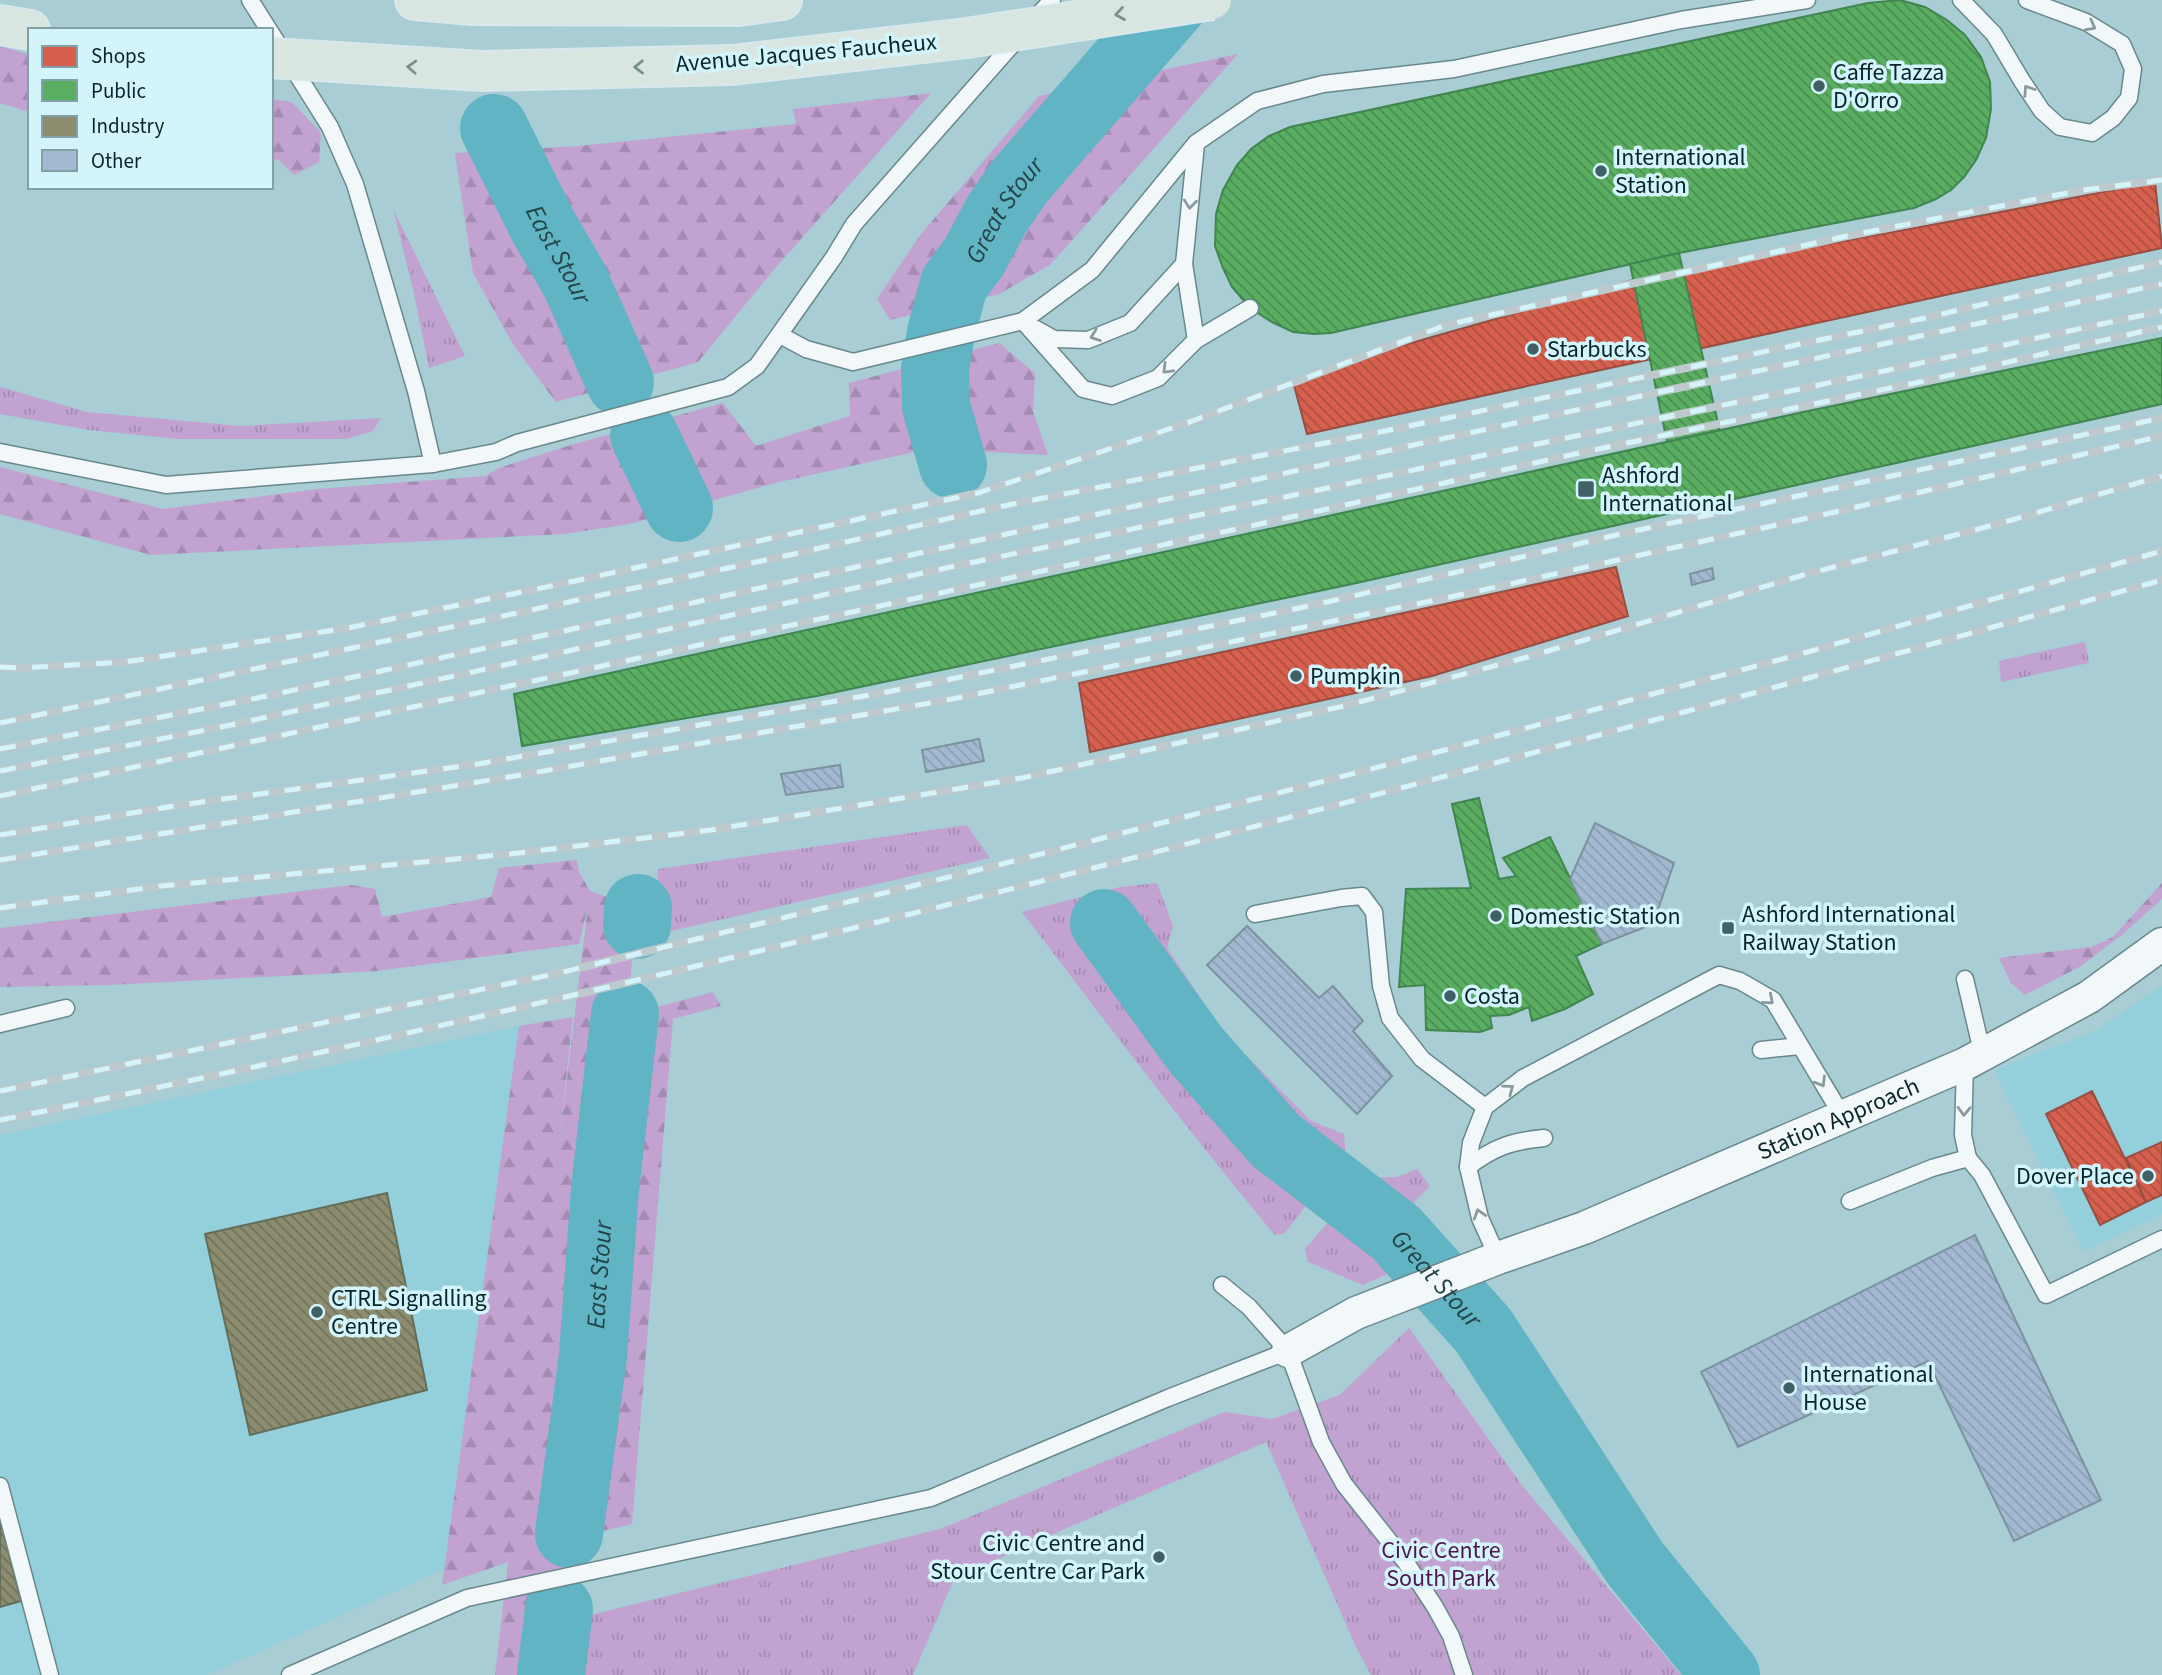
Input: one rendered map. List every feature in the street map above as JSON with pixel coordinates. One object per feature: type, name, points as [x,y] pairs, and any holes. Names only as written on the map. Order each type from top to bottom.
[{"type":"main road","points":[[415,0],[473,5],[738,6],[782,0]]},
{"type":"main road","name":"Avenue Jacques Faucheux","points":[[273,58],[482,71],[732,65],[967,38],[1212,0]]},
{"type":"main road","points":[[0,24],[28,30]]},
{"type":"street","name":"Station Approach","points":[[1288,1351],[1356,1313],[1584,1228],[1974,1060],[2089,997],[2162,944]]},
{"type":"lane","points":[[250,0],[268,28]]},
{"type":"lane","points":[[0,452],[166,485],[433,464],[496,452],[517,443],[728,387],[757,366],[854,224],[1052,0]]},
{"type":"lane","points":[[780,335],[806,349],[853,362],[1023,321],[1092,270],[1196,143],[1257,101],[1323,85],[1454,69],[1681,20],[1807,0]]},
{"type":"lane","points":[[1961,0],[1994,34],[2042,111],[2060,127],[2092,133],[2113,118],[2129,98],[2133,69],[2122,44],[2086,22],[2027,0]]},
{"type":"lane","points":[[273,37],[330,127],[355,184],[416,391],[433,464]]},
{"type":"lane","points":[[1196,143],[1184,264],[1196,340]]},
{"type":"lane","points":[[1023,321],[1054,339],[1088,340],[1130,323],[1184,264]]},
{"type":"lane","points":[[1023,321],[1083,389],[1112,396],[1158,378],[1196,340],[1250,307]]},
{"type":"lane","points":[[1255,914],[1362,896],[1374,912],[1381,986],[1390,1018],[1422,1059],[1485,1107]]},
{"type":"lane","points":[[1491,1261],[1468,1167],[1471,1143],[1485,1107],[1524,1078],[1719,975],[1740,981],[1773,1000],[1843,1117]]},
{"type":"lane","points":[[1965,979],[1974,1060],[1964,1135],[1968,1158],[1982,1175],[2046,1295],[2162,1239]]},
{"type":"lane","points":[[0,1024],[66,1008]]},
{"type":"lane","points":[[1761,1050],[1800,1046]]},
{"type":"lane","points":[[1468,1167],[1488,1152],[1514,1141],[1544,1138]]},
{"type":"lane","points":[[1850,1201],[1932,1168],[1968,1158]]},
{"type":"lane","points":[[1222,1285],[1249,1307],[1288,1351],[1321,1442],[1344,1484],[1405,1561],[1435,1607],[1451,1636],[1464,1675]]},
{"type":"lane","points":[[289,1675],[467,1598],[931,1498],[1168,1398],[1288,1351]]},
{"type":"lane","points":[[0,1486],[50,1675]]},
{"type":"shaded area","points":[[2162,986],[2162,1214],[2084,1252],[1994,1070],[2095,1031]]},
{"type":"shaded area","points":[[519,1026],[445,1569],[207,1675],[0,1675],[0,1135]]},
{"type":"green space","points":[[0,46],[28,54],[28,111],[0,103]]},
{"type":"green space","points":[[1238,54],[1050,265],[999,294],[890,320],[877,299],[921,234],[1039,96]]},
{"type":"green space","points":[[931,93],[777,266],[698,362],[556,402],[514,346],[473,273],[455,153],[579,146],[796,124],[793,109]]},
{"type":"green space","points":[[273,99],[292,102],[321,133],[319,162],[294,175],[279,160],[273,159]]},
{"type":"green space","points":[[393,209],[465,356],[429,368]]},
{"type":"green space","points":[[999,343],[1035,373],[1033,411],[1048,455],[928,449],[775,483],[630,524],[564,534],[151,555],[0,514],[0,467],[163,509],[318,489],[485,476],[499,468],[574,444],[723,403],[756,446],[850,416],[849,383]]},
{"type":"green space","points":[[0,387],[87,412],[241,426],[381,418],[373,431],[347,439],[178,439],[89,430],[0,414]]},
{"type":"green space","points":[[2085,642],[2089,663],[2001,682],[1999,661]]},
{"type":"green space","points":[[967,825],[990,858],[654,935],[658,869]]},
{"type":"green space","points":[[577,860],[579,872],[590,891],[638,908],[553,1675],[495,1675],[508,1562],[442,1585],[519,1026],[573,1017],[557,1160],[588,906],[579,944],[377,971],[111,985],[0,987],[0,928],[351,885],[375,889],[382,917],[491,897],[499,868]]},
{"type":"green space","points":[[1157,883],[1173,926],[1167,948],[1224,1033],[1311,1121],[1344,1134],[1346,1155],[1284,1234],[1275,1235],[1242,1195],[1022,912],[1120,887]]},
{"type":"green space","points":[[2162,883],[2162,899],[2123,934],[2081,966],[2025,995],[2011,983],[1999,958],[2091,947],[2113,937]]},
{"type":"green space","points":[[713,992],[721,1006],[673,1019],[632,1524],[582,1536],[636,1013]]},
{"type":"green space","points":[[1417,1169],[1430,1186],[1414,1202],[1427,1239],[1440,1231],[1445,1249],[1363,1285],[1308,1262],[1305,1249],[1366,1178],[1397,1177]]},
{"type":"green space","name":"Civic Centre South Park","points":[[1409,1328],[1521,1484],[1681,1675],[1371,1675],[1356,1647],[1266,1442],[954,1579],[913,1675],[568,1675],[574,1619],[940,1529],[1225,1412],[1272,1419],[1340,1395]]},
{"type":"building: Shops","points":[[2155,182],[2162,248],[1307,434],[1294,385],[1397,347],[1633,280]]},
{"type":"building: Shops","points":[[1616,567],[1628,616],[1432,676],[1090,752],[1079,683]]},
{"type":"building: Shops","points":[[2092,1091],[2146,1202],[2100,1225],[2046,1114]]},
{"type":"building: Shops","name":"Dover Place","points":[[2162,1142],[2162,1195],[2146,1202],[2126,1158]]},
{"type":"building: Public","name":"International Station","points":[[1900,0],[1925,7],[1965,35],[1981,57],[1990,82],[1991,109],[1986,138],[1976,160],[1951,190],[1914,208],[1679,253],[1331,333],[1293,332],[1272,322],[1250,308],[1232,287],[1223,268],[1215,246],[1216,214],[1223,190],[1237,165],[1251,149],[1269,136],[1290,127],[1868,3]]},
{"type":"building: Public","points":[[1679,253],[1723,445],[1858,418],[1871,427],[1874,433],[1873,449],[1862,460],[1518,535],[1506,534],[1493,519],[1498,499],[1504,494],[1670,456],[1630,264]]},
{"type":"building: Public","points":[[2162,338],[2162,404],[1352,584],[817,696],[522,746],[514,694],[1808,411]]},
{"type":"building: Public","name":"Domestic Station","points":[[1479,798],[1499,879],[1516,876],[1503,858],[1550,837],[1602,944],[1576,956],[1593,994],[1565,1009],[1532,1021],[1529,1007],[1509,1015],[1490,1016],[1492,1028],[1480,1032],[1426,1030],[1425,985],[1399,987],[1406,889],[1471,888],[1452,804]]},
{"type":"building: Industry","name":"CTRL Signalling Centre","points":[[387,1193],[427,1390],[250,1435],[205,1234]]},
{"type":"building: Industry","points":[[0,1519],[21,1601],[0,1607]]},
{"type":"building: Other","points":[[1712,568],[1714,579],[1692,585],[1690,574]]},
{"type":"building: Other","points":[[979,739],[984,761],[926,772],[922,750]]},
{"type":"building: Other","points":[[840,765],[843,787],[786,795],[781,774]]},
{"type":"building: Other","points":[[1595,823],[1674,863],[1653,924],[1602,944],[1570,879]]},
{"type":"building: Other","points":[[1247,926],[1319,998],[1333,986],[1363,1021],[1353,1031],[1392,1076],[1357,1114],[1207,965]]},
{"type":"building: Other","name":"International House","points":[[1975,1235],[2101,1500],[2014,1541],[1928,1361],[1738,1447],[1701,1372]]},
{"type":"waterway","name":"Great Stour","points":[[953,465],[936,406],[935,369],[954,284],[974,257],[997,214],[1020,181],[1177,0]]},
{"type":"waterway","name":"East Stour","points":[[494,128],[543,226],[575,281],[620,382]]},
{"type":"waterway","name":"East Stour","points":[[644,435],[679,508]]},
{"type":"waterway","name":"East Stour","points":[[637,925],[638,908]]},
{"type":"waterway","name":"Great Stour","points":[[1104,923],[1196,1050],[1276,1141],[1396,1233],[1483,1330],[1635,1563],[1726,1675]]},
{"type":"waterway","name":"East Stour","points":[[569,1534],[593,1356],[605,1189],[625,1014]]},
{"type":"waterway","name":"East Stour","points":[[551,1675],[559,1609]]},
{"type":"railway","points":[[0,667],[125,662],[348,628],[978,493],[1187,423],[1446,325],[1847,236],[2083,190],[2162,180]]},
{"type":"railway","points":[[0,723],[794,554],[998,507],[1366,435],[1925,318],[2162,262]]},
{"type":"railway","points":[[0,749],[262,697],[2162,284]]},
{"type":"railway","points":[[0,771],[231,725],[946,568],[2162,311]]},
{"type":"railway","points":[[0,796],[1584,452],[1929,380],[2162,327]]},
{"type":"railway","points":[[0,835],[180,805],[478,764],[887,692],[1314,605],[1625,533],[2162,418]]},
{"type":"railway","points":[[0,860],[515,776],[947,700],[1446,598],[2162,436]]},
{"type":"railway","points":[[0,908],[161,886],[510,854],[711,830],[1022,778],[1344,706],[1524,658],[1800,576],[2001,523],[2162,476]]},
{"type":"railway","points":[[0,1091],[559,973],[1002,864],[1445,750],[1797,655],[2162,551]]},
{"type":"railway","points":[[0,1120],[545,1002],[1086,870],[1625,728],[2162,580]]},
{"type":"place","name":"Caffe Tazza D'Orro","points":[[1819,86]]},
{"type":"place","name":"International Station","points":[[1601,171]]},
{"type":"place","name":"Starbucks","points":[[1533,349]]},
{"type":"place","name":"Ashford International","points":[[1586,489]]},
{"type":"place","name":"Pumpkin","points":[[1296,676]]},
{"type":"place","name":"Domestic Station","points":[[1496,916]]},
{"type":"place","name":"Ashford International Railway Station","points":[[1728,928]]},
{"type":"place","name":"Costa","points":[[1450,996]]},
{"type":"place","name":"Dover Place","points":[[2148,1176]]},
{"type":"place","name":"CTRL Signalling Centre","points":[[317,1312]]},
{"type":"place","name":"International House","points":[[1789,1388]]},
{"type":"place","name":"Civic Centre and Stour Centre Car Park","points":[[1159,1557]]}]
